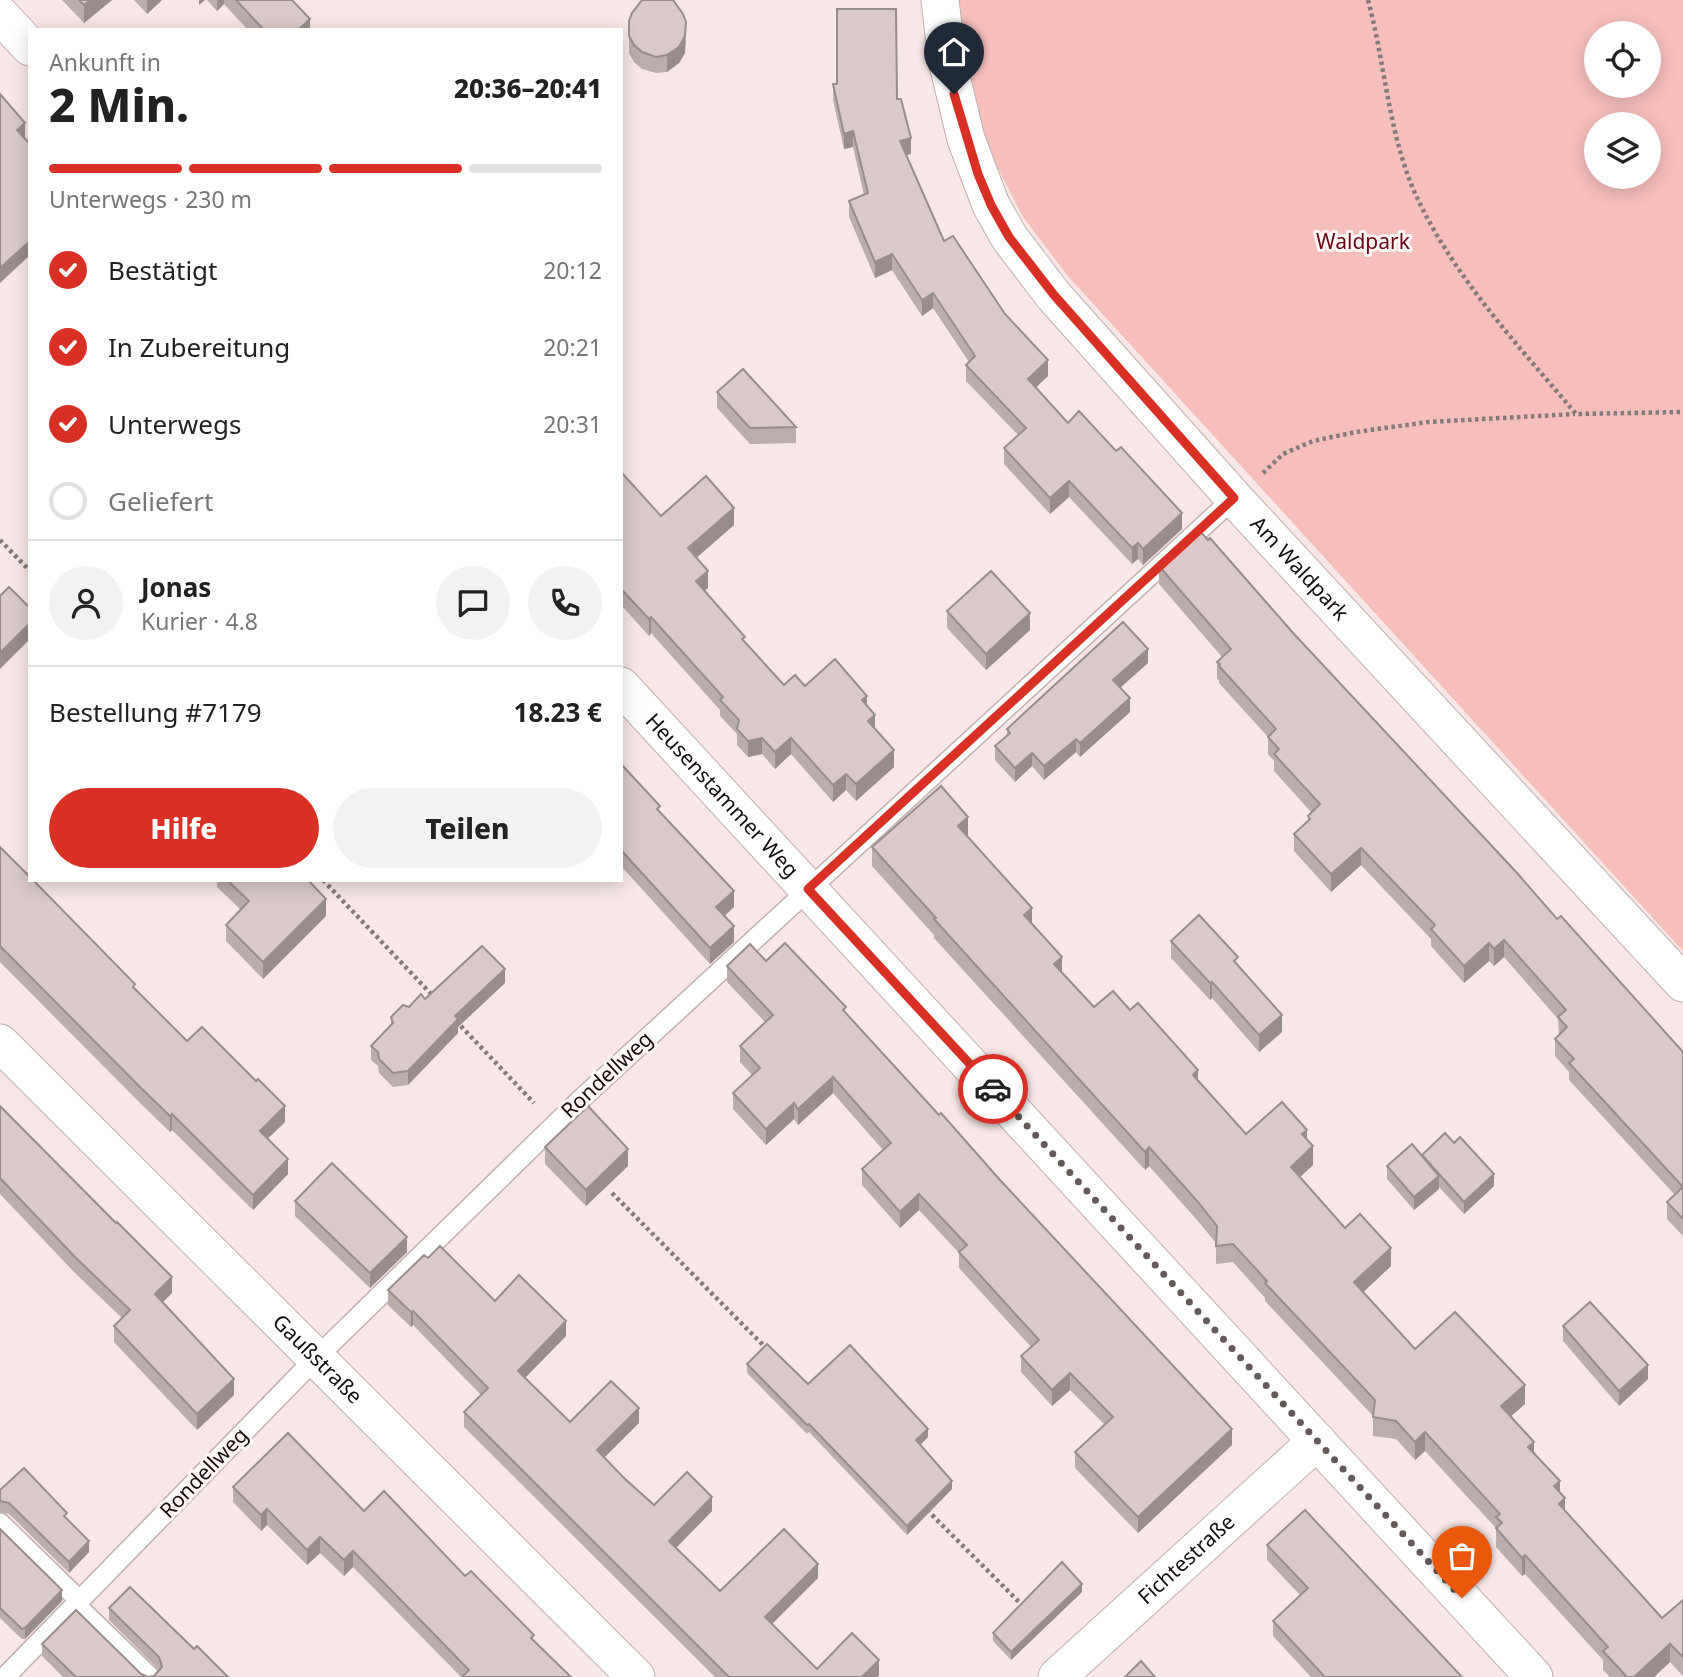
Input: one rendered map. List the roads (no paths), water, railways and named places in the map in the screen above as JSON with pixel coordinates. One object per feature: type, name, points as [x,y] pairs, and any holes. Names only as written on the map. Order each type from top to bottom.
[{"type":"street","name":"Am Waldpark","points":[[940,0],[947,60],[966,139],[991,205],[1009,237],[1054,295],[1234,498],[1683,983]]},
{"type":"street","points":[[0,15],[28,45]]},
{"type":"street","name":"Heusenstammer Weg","points":[[623,689],[1534,1677]]},
{"type":"street","name":"Gaußstraße","points":[[0,1042],[636,1677]]},
{"type":"street","name":"Fichtestraße","points":[[1057,1677],[1317,1441]]},
{"type":"lane","name":"Rondellweg","points":[[5,1677],[317,1357],[555,1124],[1234,498]]},
{"type":"lane","points":[[0,1522],[150,1677]]},
{"type":"park label","name":"Waldpark","points":[[1363,242]]}]
